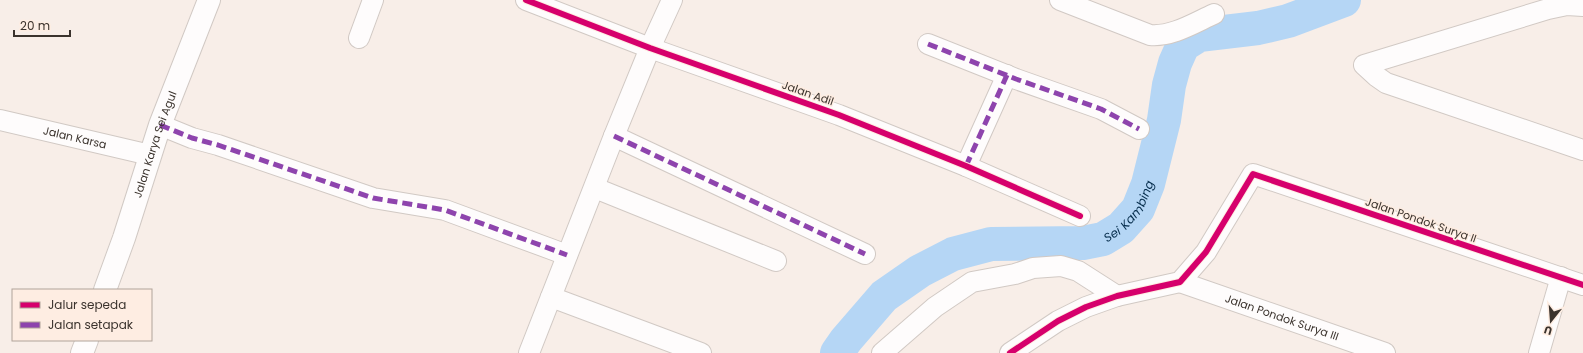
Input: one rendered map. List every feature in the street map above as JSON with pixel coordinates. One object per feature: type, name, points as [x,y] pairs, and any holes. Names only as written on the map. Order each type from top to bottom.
[{"type":"main road","name":"Jalan Karya Sei Agul","points":[[105,289],[124,238],[160,125],[208,0]]},
{"type":"main road","points":[[82,353],[87,341]]},
{"type":"street","points":[[359,38],[373,0]]},
{"type":"street","name":"Jalan Adil","points":[[526,0],[650,48],[839,115],[966,166],[1080,216]]},
{"type":"street","points":[[529,353],[595,188],[614,136],[650,48],[672,0]]},
{"type":"street","points":[[1060,0],[1150,35],[1158,36],[1173,32],[1214,14]]},
{"type":"street","points":[[1583,6],[1567,5],[1548,9],[1364,64],[1376,76],[1386,83],[1583,150]]},
{"type":"street","points":[[928,44],[1007,75],[1101,109],[1139,129]]},
{"type":"street","points":[[966,166],[1007,75]]},
{"type":"street","name":"Jalan Karsa","points":[[0,120],[150,155]]},
{"type":"street","points":[[160,125],[192,138],[218,145],[373,198],[445,210],[567,255]]},
{"type":"street","points":[[614,136],[865,254]]},
{"type":"street","name":"Jalan Pondok Surya II","points":[[1180,282],[1206,252],[1252,174],[1583,285]]},
{"type":"street","points":[[595,188],[776,261]]},
{"type":"street","points":[[882,353],[934,307],[972,282],[1015,274],[1033,268],[1061,266],[1078,271],[1117,296]]},
{"type":"street","points":[[1539,353],[1561,277]]},
{"type":"street","points":[[1010,353],[1058,320],[1086,307],[1117,296],[1180,282]]},
{"type":"street","name":"Jalan Pondok Surya III","points":[[1180,282],[1385,353]]},
{"type":"street","points":[[551,298],[701,353]]},
{"type":"waterway","name":"Sei Kambing","points":[[837,353],[846,340],[884,296],[920,271],[953,254],[991,244],[1083,243],[1103,239],[1121,228],[1138,209],[1148,184],[1164,120],[1169,85],[1175,63],[1183,45],[1199,35],[1258,28],[1288,21],[1344,0]]},
{"type":"marked path","points":[[928,44],[1016,79],[1101,109],[1139,129]]},
{"type":"marked path","points":[[966,166],[1007,75]]},
{"type":"marked path","points":[[160,125],[192,138],[218,145],[373,198],[445,210],[567,255]]},
{"type":"marked path","points":[[614,136],[865,254]]},
{"type":"cycle path","points":[[526,0],[650,48],[839,115],[966,166],[1080,216]]},
{"type":"cycle path","points":[[1010,353],[1058,321],[1086,307],[1117,296],[1180,282],[1206,252],[1253,174],[1583,285]]}]
